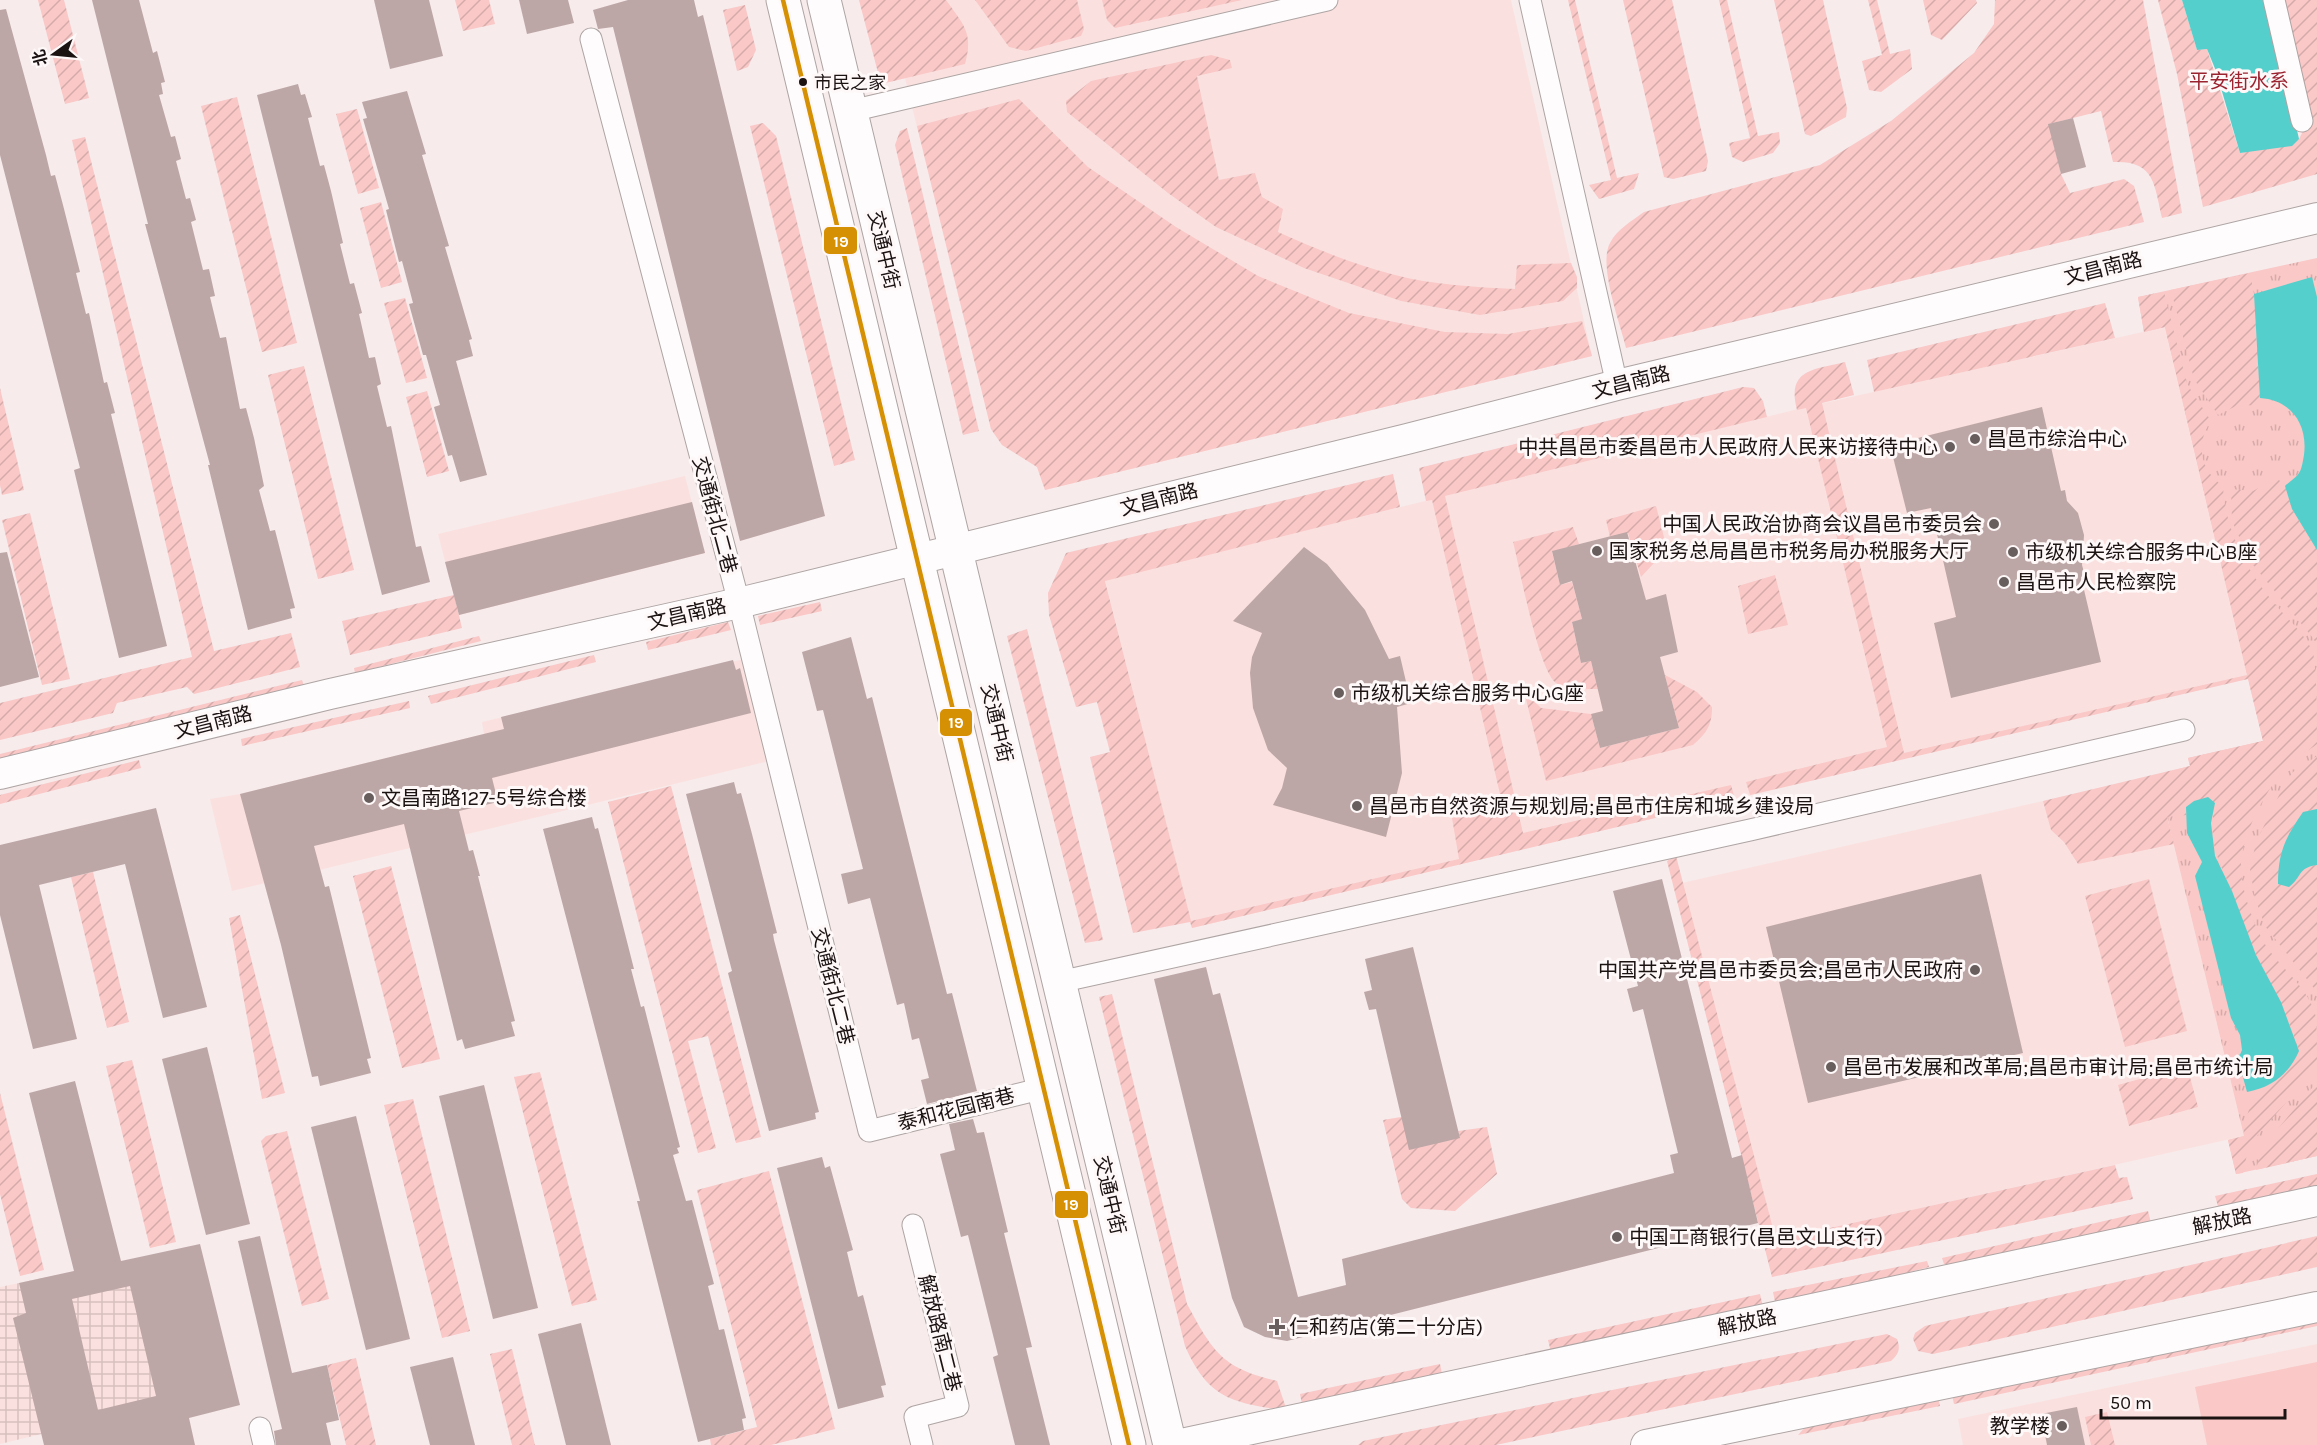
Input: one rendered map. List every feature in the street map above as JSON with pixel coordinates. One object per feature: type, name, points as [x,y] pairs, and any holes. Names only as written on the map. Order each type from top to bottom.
[{"type":"main road","name":"交通中街","points":[[783,0],[1129,1445]]},
{"type":"main road","name":"交通中街","points":[[824,0],[1170,1445]]},
{"type":"street","points":[[850,111],[1327,0]]},
{"type":"street","points":[[1530,0],[1617,385]]},
{"type":"street","points":[[2274,0],[2302,121]]},
{"type":"street","name":"交通街北二巷","points":[[591,39],[739,603],[869,1131]]},
{"type":"street","name":"文昌南路","points":[[0,774],[330,694],[739,603],[1407,439],[1617,385],[2317,218]]},
{"type":"street","points":[[1059,982],[1750,830],[2184,730]]},
{"type":"street","name":"泰和花园南巷","points":[[869,1131],[1044,1088]]},
{"type":"street","name":"解放路","points":[[1177,1445],[2317,1201]]},
{"type":"street","name":"解放路南二巷","points":[[913,1225],[958,1406],[915,1417],[922,1445]]},
{"type":"street","points":[[1646,1445],[2317,1306]]},
{"type":"shaded area","points":[[859,0],[1511,0],[1592,356],[1045,490],[1037,467],[1002,445],[991,429],[905,78],[881,84]]},
{"type":"shaded area","points":[[2165,327],[2248,677],[1192,928],[1105,580],[1806,407]]},
{"type":"shaded area","points":[[685,476],[705,553],[459,615],[438,534]]},
{"type":"shaded area","points":[[744,659],[769,761],[232,891],[210,799],[240,794],[484,734],[482,722]]},
{"type":"shaded area","points":[[2157,775],[2244,1136],[1764,1243],[1673,885]]},
{"type":"shaded area","points":[[168,1252],[204,1395],[0,1444],[0,1287]]},
{"type":"shaded area","points":[[2317,1344],[2317,1445],[1963,1445],[1958,1419]]},
{"type":"green space","points":[[38,0],[64,0],[89,98],[65,104]]},
{"type":"green space","points":[[455,0],[489,0],[495,24],[463,31]]},
{"type":"green space","points":[[859,0],[946,0],[965,29],[968,44],[965,64],[881,84]]},
{"type":"green space","points":[[975,0],[1077,0],[1084,29],[1081,36],[1026,51],[1009,47]]},
{"type":"green space","points":[[1102,0],[1242,0],[1115,28],[1107,20]]},
{"type":"green space","points":[[1568,0],[1575,0],[1617,178],[1639,173],[1634,189],[1599,199],[1589,185],[1611,180]]},
{"type":"green space","points":[[1623,0],[1672,0],[1708,161],[1706,171],[1673,179],[1664,177]]},
{"type":"green space","points":[[1719,0],[1727,0],[1758,136],[1779,132],[1780,143],[1773,153],[1743,162],[1732,157],[1729,143],[1750,138]]},
{"type":"green space","points":[[1774,0],[1823,0],[1847,108],[1846,117],[1811,136],[1805,134]]},
{"type":"green space","points":[[1868,0],[1877,0],[1890,54],[1910,49],[1912,69],[1881,92],[1869,90],[1862,61],[1882,55]]},
{"type":"green space","points":[[1923,0],[1976,0],[1977,3],[1942,40],[1931,35]]},
{"type":"green space","points":[[1995,0],[2143,0],[2182,213],[2162,218],[2154,185],[2145,170],[2127,162],[2113,162],[2101,111],[2049,124],[2061,174],[2070,193],[2124,179],[2134,186],[2144,222],[1626,348],[1611,294],[1607,265],[1610,243],[1621,229],[1644,212],[1820,165],[1891,121],[1974,53],[1994,24]]},
{"type":"green space","points":[[2158,0],[2182,0],[2197,50],[2207,49],[2240,153],[2299,139],[2308,121],[2280,0],[2317,0],[2317,174],[2203,207],[2177,74]]},
{"type":"green space","points":[[745,5],[756,50],[748,67],[737,71],[723,10]]},
{"type":"green space","points":[[1211,55],[1230,60],[1232,68],[1197,76],[1219,180],[1255,173],[1262,197],[1283,209],[1278,232],[1380,271],[1455,285],[1515,289],[1517,265],[1571,263],[1577,277],[1577,288],[1563,301],[1480,315],[1401,301],[1304,268],[1216,227],[1168,193],[1067,112],[1066,101],[1091,81]]},
{"type":"green space","points":[[237,97],[297,343],[262,352],[201,106]]},
{"type":"green space","points":[[1019,99],[1088,167],[1176,227],[1258,276],[1349,313],[1445,332],[1508,334],[1582,321],[1592,356],[1045,490],[1037,467],[1002,445],[991,429],[917,126]]},
{"type":"green space","points":[[357,109],[379,188],[358,194],[336,114]]},
{"type":"green space","points":[[763,123],[776,136],[855,460],[834,466],[750,126]]},
{"type":"green space","points":[[907,128],[979,431],[963,435],[895,145],[900,131]]},
{"type":"green space","points":[[85,137],[214,651],[291,633],[300,667],[194,694],[187,687],[117,703],[113,713],[0,740],[0,703],[192,657],[72,140]]},
{"type":"green space","points":[[381,202],[402,282],[381,288],[360,208]]},
{"type":"green space","points":[[2317,258],[2317,1156],[2236,1174],[2228,1140],[2244,1136],[2157,775],[2190,766],[2188,758],[2263,741],[2165,327],[2144,332],[2138,297]]},
{"type":"green space","points":[[2250,273],[2254,294],[2260,398],[2255,406],[2240,404],[2218,415],[2194,379],[2171,290]]},
{"type":"green space","points":[[2164,292],[2187,384],[2211,421],[2203,439],[2202,456],[2205,464],[2215,480],[2223,486],[2228,517],[2244,560],[2275,605],[2309,644],[2313,652],[2315,672],[2317,744],[2288,765],[2270,789],[2250,826],[2243,852],[2241,873],[2249,908],[2264,942],[2302,989],[2313,1007],[2316,1017],[2317,1067],[2249,1145],[2243,1173],[2236,1174],[2228,1140],[2244,1136],[2246,1120],[2255,1091],[2269,1086],[2282,1077],[2299,1051],[2285,1014],[2253,948],[2216,851],[2212,831],[2215,803],[2186,807],[2186,815],[2167,817],[2174,844],[2078,864],[2064,842],[2051,830],[2043,801],[2190,766],[2188,758],[2263,741],[2248,679],[1750,795],[1746,782],[1887,747],[1806,408],[1797,410],[1795,396],[1799,378],[1806,373],[1845,362],[1854,395],[1822,403],[1904,753],[2247,675],[2165,327],[2144,332],[2138,297]]},
{"type":"green space","points":[[405,298],[427,378],[406,383],[384,303]]},
{"type":"green space","points":[[2105,303],[2115,338],[1874,392],[1867,360]]},
{"type":"green space","points":[[304,366],[354,570],[318,579],[268,375]]},
{"type":"green space","points":[[1743,387],[1754,388],[1763,401],[1767,417],[1445,496],[1523,833],[1731,785],[1735,799],[1192,928],[1190,922],[1133,933],[1090,757],[1110,752],[1097,702],[1076,707],[1049,615],[1048,593],[1066,553],[1393,474],[1400,507],[1105,581],[1191,921],[1459,859],[1452,818],[1503,807],[1432,500],[1426,501],[1419,468]]},
{"type":"green space","points":[[0,388],[24,490],[2,495],[0,485]]},
{"type":"green space","points":[[427,391],[449,471],[427,477],[406,397]]},
{"type":"green space","points":[[2277,478],[2285,486],[2292,509],[2317,550],[2317,643],[2250,561],[2232,521],[2231,489],[2253,491]]},
{"type":"green space","points":[[1656,506],[1667,549],[1641,577],[1628,533],[1610,537],[1606,520]]},
{"type":"green space","points":[[30,513],[70,679],[42,685],[2,520]]},
{"type":"green space","points":[[1573,527],[1579,544],[1552,552],[1560,585],[1572,582],[1582,619],[1572,623],[1581,663],[1591,661],[1598,689],[1560,686],[1549,674],[1536,640],[1513,542]]},
{"type":"green space","points":[[1775,575],[1788,625],[1748,634],[1738,586]]},
{"type":"green space","points":[[454,595],[462,628],[350,655],[342,621]]},
{"type":"green space","points":[[820,602],[822,611],[760,625],[758,616]]},
{"type":"green space","points":[[728,622],[731,630],[648,650],[646,642]]},
{"type":"green space","points":[[1027,629],[1103,940],[1085,943],[1007,636]]},
{"type":"green space","points":[[479,636],[481,641],[355,673],[354,668]]},
{"type":"green space","points":[[594,655],[596,662],[431,704],[428,696]]},
{"type":"green space","points":[[1665,675],[1697,692],[1712,707],[1708,728],[1702,737],[1693,745],[1546,781],[1524,691],[1541,708],[1591,714],[1600,748],[1679,728]]},
{"type":"green space","points":[[302,680],[304,686],[0,760],[0,754]]},
{"type":"green space","points":[[409,701],[410,708],[242,746],[241,739]]},
{"type":"green space","points":[[2317,756],[2317,809],[2303,812],[2287,838],[2281,854],[2279,884],[2305,866],[2317,865],[2317,992],[2265,926],[2255,898],[2250,870],[2256,842],[2284,785],[2293,772]]},
{"type":"green space","points":[[139,760],[141,768],[0,804],[0,795]]},
{"type":"green space","points":[[671,786],[761,1137],[736,1143],[708,1036],[688,1041],[716,1148],[698,1153],[608,802]]},
{"type":"green space","points":[[1676,856],[1776,1240],[2115,1165],[2119,1178],[2127,1177],[2133,1199],[1772,1277],[1667,861]]},
{"type":"green space","points":[[391,866],[440,1059],[402,1068],[353,876]]},
{"type":"green space","points":[[93,872],[129,1022],[107,1028],[71,877]]},
{"type":"green space","points":[[2149,879],[2187,1031],[2125,1047],[2085,896]]},
{"type":"green space","points":[[240,915],[285,1093],[262,1099],[229,918]]},
{"type":"green space","points":[[1112,994],[1187,1304],[1204,1334],[1221,1356],[1243,1370],[1277,1381],[1287,1411],[1237,1401],[1213,1388],[1203,1378],[1185,1346],[1099,997]]},
{"type":"green space","points":[[132,1060],[176,1242],[150,1248],[106,1066]]},
{"type":"green space","points":[[2187,1066],[2198,1107],[2129,1126],[2118,1085]]},
{"type":"green space","points":[[540,1072],[597,1300],[572,1306],[514,1077]]},
{"type":"green space","points":[[2317,1082],[2317,1156],[2256,1170],[2261,1149]]},
{"type":"green space","points":[[0,1093],[44,1270],[20,1276],[0,1194]]},
{"type":"green space","points":[[413,1099],[470,1331],[442,1338],[384,1105]]},
{"type":"green space","points":[[1401,1117],[1460,1138],[1458,1131],[1487,1127],[1497,1174],[1455,1211],[1411,1208],[1402,1199],[1383,1120]]},
{"type":"green space","points":[[287,1131],[329,1299],[302,1306],[261,1141],[266,1136]]},
{"type":"green space","points":[[769,1171],[835,1429],[771,1445],[711,1445],[710,1439],[757,1427],[697,1190]]},
{"type":"green space","points":[[2317,1174],[2317,1192],[2220,1213],[2215,1196]]},
{"type":"green space","points":[[2148,1211],[2152,1227],[1980,1265],[1944,1264],[1942,1258]]},
{"type":"green space","points":[[2317,1236],[2317,1267],[1933,1354],[1918,1351],[1913,1339],[1915,1333],[1925,1326]]},
{"type":"green space","points":[[1927,1261],[1929,1267],[1776,1307],[1773,1292]]},
{"type":"green space","points":[[1760,1294],[1764,1311],[1552,1356],[1548,1340]]},
{"type":"green space","points":[[2317,1318],[2317,1326],[1954,1404],[1952,1395]]},
{"type":"green space","points":[[1887,1334],[1897,1339],[1899,1346],[1897,1354],[1891,1361],[1496,1445],[1358,1445],[1363,1441]]},
{"type":"green space","points":[[512,1349],[535,1445],[512,1445],[490,1354]]},
{"type":"green space","points":[[356,1358],[376,1445],[346,1445],[327,1365]]},
{"type":"green space","points":[[2317,1362],[2317,1445],[2207,1445],[2195,1387]]},
{"type":"green space","points":[[1440,1364],[1443,1379],[1303,1409],[1300,1394]]},
{"type":"green space","points":[[1938,1397],[1940,1406],[1798,1435],[1810,1422]]},
{"type":"green space","points":[[2107,1412],[2115,1445],[2091,1445],[2085,1417]]},
{"type":"water","points":[[2182,0],[2267,0],[2299,139],[2292,146],[2240,153],[2216,71],[2207,49],[2197,50]]},
{"type":"water","points":[[2312,277],[2317,297],[2317,550],[2292,509],[2285,486],[2298,475],[2302,464],[2305,444],[2300,424],[2289,409],[2281,403],[2260,398],[2254,294]]},
{"type":"water","points":[[2208,797],[2215,803],[2211,823],[2215,856],[2232,891],[2256,955],[2281,1002],[2299,1051],[2290,1067],[2278,1079],[2264,1087],[2247,1092],[2238,1059],[2242,1050],[2240,1035],[2231,1018],[2195,876],[2202,862],[2187,833],[2186,807],[2194,801]]},
{"type":"water","points":[[2317,809],[2317,865],[2303,870],[2289,887],[2278,884],[2279,863],[2287,838],[2303,812]]},
{"type":"building","points":[[92,0],[139,0],[153,53],[157,51],[165,82],[161,83],[163,94],[159,95],[171,137],[175,136],[181,159],[176,161],[186,199],[190,198],[196,220],[191,222],[203,270],[209,269],[215,296],[210,297],[220,338],[226,337],[240,409],[246,408],[254,438],[264,486],[259,490],[270,531],[275,530],[295,608],[290,609],[292,618],[248,630],[208,465],[210,465],[145,224],[148,224]]},
{"type":"building","points":[[374,0],[429,0],[443,56],[390,69]]},
{"type":"building","points":[[519,0],[568,0],[574,23],[527,34]]},
{"type":"building","points":[[628,0],[694,0],[698,17],[703,15],[825,516],[740,541],[613,27],[598,29],[593,10]]},
{"type":"building","points":[[6,9],[51,176],[55,175],[80,272],[76,273],[86,314],[89,313],[104,383],[107,382],[115,413],[111,414],[167,646],[119,658],[74,470],[80,468],[0,155],[0,10]]},
{"type":"building","points":[[298,84],[301,95],[305,94],[312,117],[308,118],[320,166],[324,165],[331,191],[350,284],[354,283],[362,313],[359,314],[369,358],[375,357],[381,384],[377,386],[387,427],[391,426],[416,547],[421,546],[430,582],[382,595],[257,95]]},
{"type":"building","points":[[407,91],[426,154],[422,155],[449,246],[445,247],[472,339],[469,340],[473,356],[456,361],[487,475],[460,482],[452,455],[448,456],[434,407],[440,405],[409,304],[413,303],[402,261],[399,262],[386,210],[389,209],[363,119],[367,118],[362,102]]},
{"type":"building","points":[[2073,118],[2086,167],[2061,174],[2048,124]]},
{"type":"building","name":"市级机关综合服务中心B座","points":[[2042,407],[2061,491],[2065,490],[2067,501],[2078,513],[2084,535],[2082,565],[2085,576],[2081,577],[2101,662],[1951,698],[1934,623],[1956,617],[1931,508],[1907,513],[1890,445]]},
{"type":"building","points":[[692,502],[705,553],[459,615],[445,562]]},
{"type":"building","points":[[1627,532],[1646,600],[1666,594],[1678,652],[1660,657],[1679,728],[1600,748],[1591,714],[1603,711],[1591,661],[1581,663],[1572,622],[1582,619],[1572,581],[1560,585],[1552,551]]},
{"type":"building","name":"市级机关综合服务中心G座","points":[[1304,547],[1327,564],[1365,610],[1389,659],[1400,656],[1411,703],[1397,707],[1402,773],[1386,837],[1273,805],[1282,788],[1287,768],[1268,750],[1253,708],[1250,673],[1252,657],[1262,633],[1233,621]]},
{"type":"building","points":[[7,552],[39,677],[0,687],[0,553]]},
{"type":"building","points":[[851,637],[867,699],[872,697],[947,994],[952,993],[977,1091],[927,1104],[921,1080],[929,1078],[919,1038],[912,1040],[904,1003],[897,1005],[870,898],[848,904],[841,874],[863,869],[823,710],[817,711],[802,652]]},
{"type":"building","points":[[733,660],[736,670],[740,668],[751,713],[492,778],[498,802],[459,811],[469,851],[473,850],[480,876],[478,876],[515,1021],[511,1022],[515,1036],[465,1049],[462,1039],[457,1041],[404,824],[314,846],[325,887],[329,886],[371,1058],[367,1059],[371,1073],[320,1086],[318,1076],[312,1077],[281,945],[240,794],[504,729],[501,717]]},
{"type":"building","points":[[734,782],[737,794],[741,793],[752,834],[777,933],[773,934],[774,940],[819,1112],[815,1113],[816,1119],[769,1131],[728,973],[732,971],[686,794]]},
{"type":"building","points":[[156,808],[207,1007],[163,1018],[125,864],[39,885],[77,1039],[33,1049],[0,915],[0,845]]},
{"type":"building","points":[[592,817],[595,829],[598,828],[634,969],[631,969],[641,1007],[644,1006],[680,1147],[677,1148],[679,1153],[673,1155],[686,1201],[692,1200],[714,1284],[708,1286],[719,1330],[724,1329],[746,1418],[742,1419],[744,1430],[698,1442],[637,1201],[640,1201],[543,829]]},
{"type":"building","points":[[1981,874],[2023,1053],[1808,1103],[1766,927]]},
{"type":"building","points":[[1662,879],[1732,1158],[1742,1155],[1758,1223],[1287,1341],[1265,1337],[1244,1327],[1232,1298],[1154,979],[1206,967],[1213,995],[1220,993],[1298,1297],[1346,1285],[1342,1259],[1674,1173],[1670,1155],[1678,1153],[1643,1009],[1633,1012],[1627,989],[1638,986],[1613,891]]},
{"type":"building","points":[[1413,947],[1460,1138],[1409,1150],[1376,1009],[1369,1010],[1364,992],[1372,990],[1365,959]]},
{"type":"building","points":[[207,1047],[250,1224],[206,1235],[162,1059]]},
{"type":"building","points":[[75,1081],[121,1261],[200,1244],[240,1405],[189,1418],[195,1445],[44,1445],[13,1318],[26,1313],[19,1283],[74,1271],[29,1093]],"holes":[[[130,1286],[156,1396],[98,1410],[72,1299]]]},
{"type":"building","points":[[484,1085],[538,1308],[493,1319],[439,1096]]},
{"type":"building","points":[[356,1116],[410,1339],[366,1350],[311,1127]]},
{"type":"building","points":[[973,1119],[977,1133],[984,1132],[1008,1232],[1004,1233],[1032,1347],[1026,1348],[1050,1445],[1015,1445],[993,1357],[998,1355],[968,1235],[961,1237],[940,1154],[955,1150],[949,1124]]},
{"type":"building","points":[[822,1157],[825,1168],[830,1166],[853,1250],[847,1252],[858,1297],[863,1295],[886,1385],[881,1386],[884,1397],[838,1409],[777,1168]]},
{"type":"building","points":[[260,1236],[292,1373],[327,1365],[339,1420],[326,1423],[331,1445],[276,1445],[274,1431],[282,1429],[238,1241]]},
{"type":"building","points":[[581,1323],[611,1445],[566,1445],[538,1334]]},
{"type":"building","points":[[453,1357],[475,1445],[430,1445],[410,1367]]},
{"type":"building","name":"教学楼","points":[[2077,1407],[2085,1445],[2047,1445],[2041,1414]]},
{"type":"transit line","name":"19","points":[[783,0],[1129,1445]]},
{"type":"place","name":"市民之家","points":[[803,82]]},
{"type":"place","name":"昌邑市综治中心","points":[[1975,439]]},
{"type":"place","name":"中共昌邑市委昌邑市人民政府人民来访接待中心","points":[[1950,447]]},
{"type":"place","name":"中国人民政治协商会议昌邑市委员会","points":[[1994,524]]},
{"type":"place","name":"国家税务总局昌邑市税务局办税服务大厅","points":[[1597,551]]},
{"type":"place","name":"市级机关综合服务中心B座","points":[[2013,552]]},
{"type":"place","name":"昌邑市人民检察院","points":[[2004,582]]},
{"type":"place","name":"市级机关综合服务中心G座","points":[[1339,693]]},
{"type":"place","name":"文昌南路127-5号综合楼","points":[[369,798]]},
{"type":"place","name":"昌邑市自然资源与规划局;昌邑市住房和城乡建设局","points":[[1357,806]]},
{"type":"place","name":"中国共产党昌邑市委员会;昌邑市人民政府","points":[[1975,970]]},
{"type":"place","name":"昌邑市发展和改革局;昌邑市审计局;昌邑市统计局","points":[[1831,1067]]},
{"type":"place","name":"中国工商银行(昌邑文山支行)","points":[[1617,1237]]},
{"type":"place","name":"仁和药店(第二十分店)","points":[[1277,1327]]},
{"type":"place","name":"教学楼","points":[[2062,1426]]},
{"type":"park label","name":"平安街水系","points":[[2239,81]]}]
